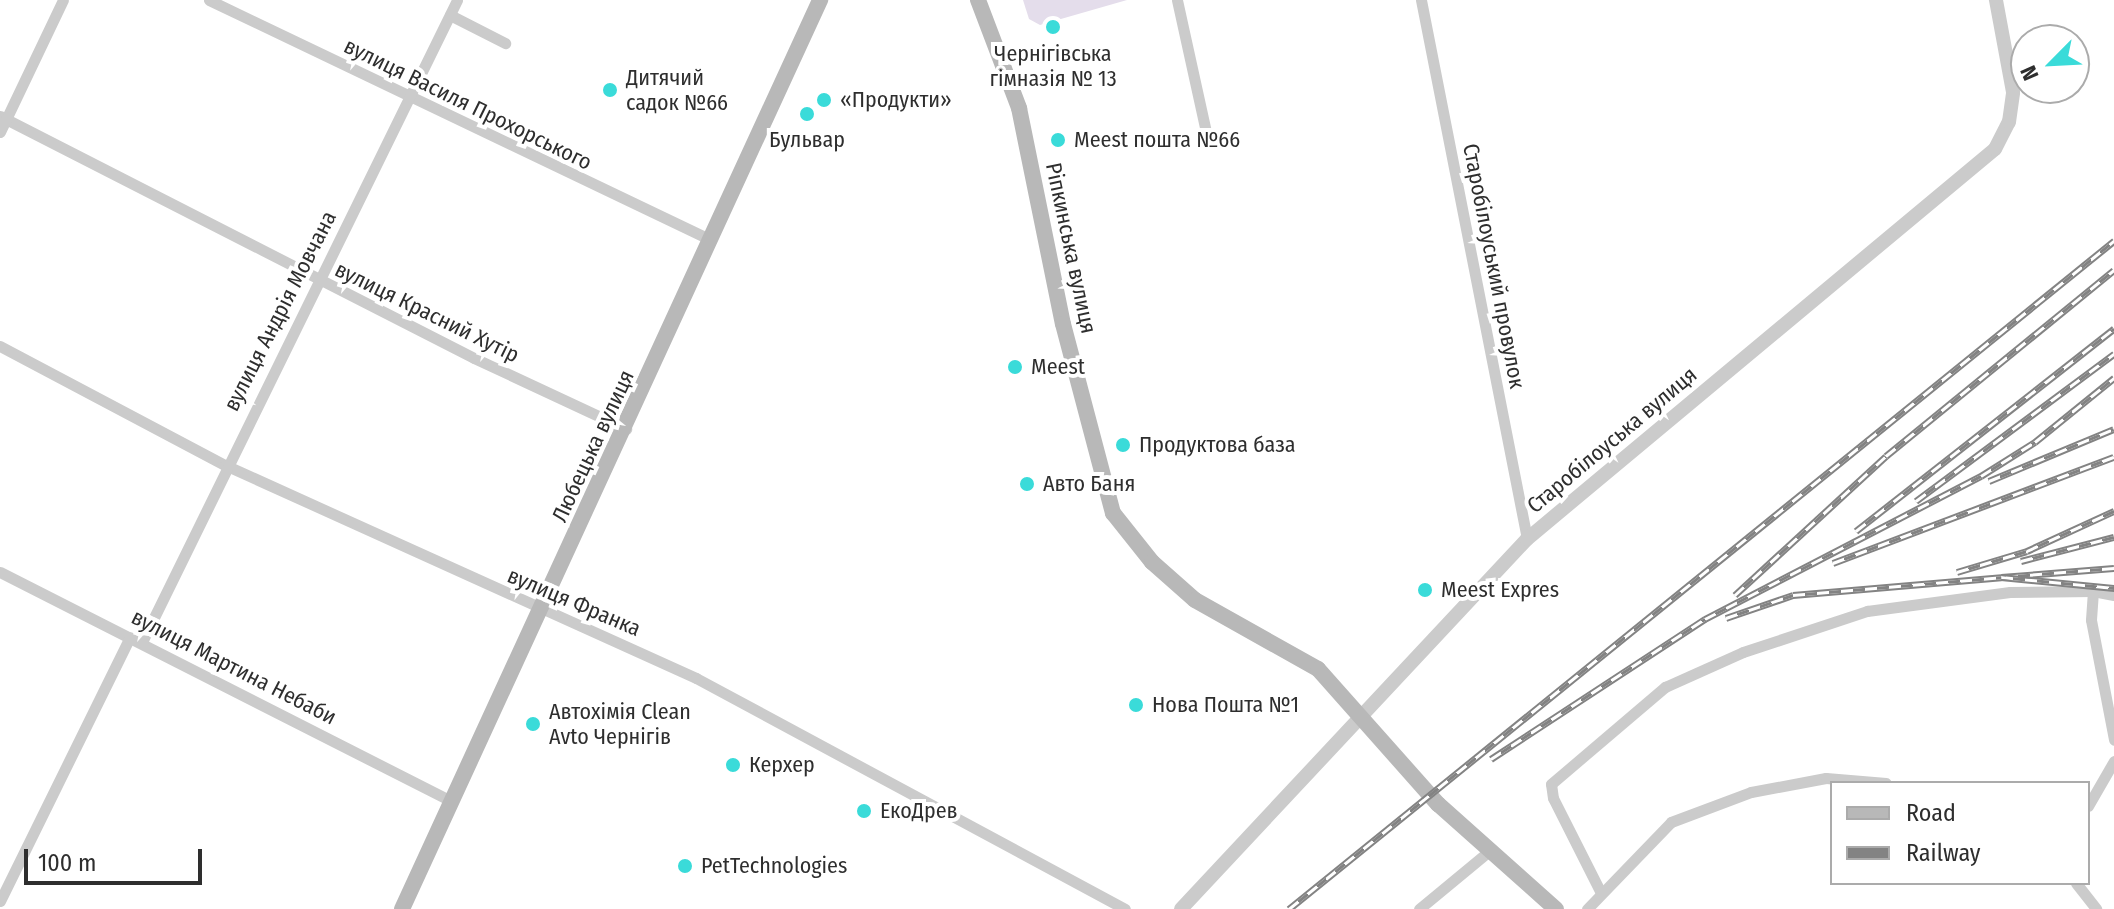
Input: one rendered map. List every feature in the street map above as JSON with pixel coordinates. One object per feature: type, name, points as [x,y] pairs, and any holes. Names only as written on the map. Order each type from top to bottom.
[{"type":"main road","name":"Любецька вулиця","points":[[402,909],[449,800],[626,429],[820,0]]},
{"type":"main road","name":"Ріпкинська вулиця","points":[[978,0],[1019,108],[1076,381],[1113,513],[1171,581],[1220,616],[1318,669],[1361,713],[1428,793],[1556,909]]},
{"type":"street","points":[[0,132],[3,117],[63,0]]},
{"type":"street","name":"вулиця Василя Прохорського","points":[[209,0],[409,99],[711,240]]},
{"type":"street","name":"вулиця Андрія Мовчана","points":[[142,642],[225,465],[457,0]]},
{"type":"street","points":[[1177,0],[1207,136]]},
{"type":"street","name":"Старобілоуський провулок","points":[[1421,0],[1527,539]]},
{"type":"street","name":"Старобілоуська вулиця","points":[[1181,909],[1361,713],[1527,539],[1995,149],[2009,122],[2013,92],[1996,0]]},
{"type":"street","points":[[450,15],[505,43]]},
{"type":"street","name":"вулиця Красний Хутір","points":[[3,117],[319,281],[626,429]]},
{"type":"street","name":"вулиця Франка","points":[[0,346],[225,465],[533,607],[543,606],[696,678],[1125,909]]},
{"type":"street","name":"вулиця Мартина Небаби","points":[[0,572],[449,800]]},
{"type":"street","points":[[1601,893],[1553,798],[1551,784],[1665,687],[1743,652],[1867,611],[2010,592],[2093,591],[2114,595]]},
{"type":"street","points":[[2093,591],[2091,620],[2114,740]]},
{"type":"street","points":[[0,901],[130,637]]},
{"type":"street","points":[[2090,803],[2114,761]]},
{"type":"street","points":[[1587,909],[1671,822],[1751,792],[1826,778],[1862,781]]},
{"type":"street","points":[[1419,909],[1489,851]]},
{"type":"street","points":[[2078,885],[2096,909]]},
{"type":"shaded area","points":[[1023,0],[1127,0],[1040,25],[1029,19]]},
{"type":"railway","points":[[1289,909],[2114,241]]},
{"type":"railway","points":[[1735,595],[1886,456],[2114,270]]},
{"type":"railway","points":[[1856,531],[2114,329]]},
{"type":"railway","points":[[1916,501],[2114,354]]},
{"type":"railway","points":[[1491,759],[1705,619],[1981,476],[2035,442],[2114,378]]},
{"type":"railway","points":[[1989,481],[2114,429]]},
{"type":"railway","points":[[1833,563],[2114,457]]},
{"type":"railway","points":[[1957,572],[2027,551],[2114,511]]},
{"type":"railway","points":[[2021,561],[2114,537]]},
{"type":"railway","points":[[2114,568],[2001,577],[2114,588]]},
{"type":"railway","points":[[1726,618],[1793,595],[2001,577]]},
{"type":"place","name":"Чернігівська гімназія № 13","points":[[1053,27]]},
{"type":"place","name":"Дитячий садок №66","points":[[610,90]]},
{"type":"place","name":"«Продукти»","points":[[824,100]]},
{"type":"place","name":"Бульвар","points":[[807,114]]},
{"type":"place","name":"Meest пошта №66","points":[[1058,140]]},
{"type":"place","name":"Meest","points":[[1015,367]]},
{"type":"place","name":"Продуктова база","points":[[1123,445]]},
{"type":"place","name":"Авто Баня","points":[[1027,484]]},
{"type":"place","name":"Meest Expres","points":[[1425,590]]},
{"type":"place","name":"Нова Пошта №1","points":[[1136,705]]},
{"type":"place","name":"Автохімія Clean Avto Чернігів","points":[[533,724]]},
{"type":"place","name":"Керхер","points":[[733,765]]},
{"type":"place","name":"ЕкоДрев","points":[[864,811]]},
{"type":"place","name":"PetTechnologies","points":[[685,866]]}]
